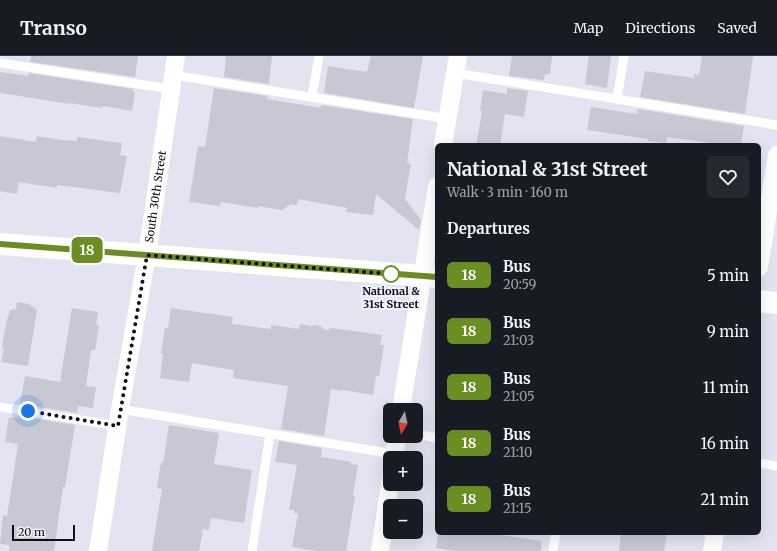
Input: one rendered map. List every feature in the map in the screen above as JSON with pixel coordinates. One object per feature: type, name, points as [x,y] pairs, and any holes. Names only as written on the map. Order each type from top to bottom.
[{"type":"main road","points":[[0,244],[430,276]]},
{"type":"main road","points":[[761,301],[777,303]]},
{"type":"street","name":"South 30th Street","points":[[98,551],[147,255],[176,56]]},
{"type":"street","points":[[443,143],[456,64]]},
{"type":"street","points":[[761,255],[777,155]]},
{"type":"street","points":[[403,403],[430,276],[435,212]]},
{"type":"street","points":[[380,551],[389,491]]},
{"type":"street","points":[[712,551],[715,535]]},
{"type":"lane","points":[[18,66],[20,56]]},
{"type":"lane","points":[[312,97],[319,56]]},
{"type":"lane","points":[[617,99],[624,56]]},
{"type":"lane","points":[[0,63],[312,97],[448,119]]},
{"type":"lane","points":[[456,64],[617,99],[777,125]]},
{"type":"lane","points":[[0,407],[119,417],[270,434],[383,454]]},
{"type":"lane","points":[[252,551],[270,434]]},
{"type":"lane","points":[[423,435],[435,438]]},
{"type":"lane","points":[[761,463],[777,466]]},
{"type":"lane","points":[[553,551],[556,535]]},
{"type":"building","points":[[31,56],[138,56],[135,77],[30,62]]},
{"type":"building","points":[[226,56],[272,56],[269,84],[224,77]]},
{"type":"building","points":[[371,56],[423,56],[414,108],[324,93],[328,66],[367,72]]},
{"type":"building","points":[[512,56],[552,56],[550,74],[545,74],[544,80],[509,76]]},
{"type":"building","points":[[589,56],[611,56],[607,88],[585,84]]},
{"type":"building","points":[[702,56],[753,56],[745,114],[640,97],[645,71],[694,78],[694,74],[699,75]]},
{"type":"building","points":[[0,72],[28,76],[29,73],[133,89],[133,92],[135,92],[132,111],[103,106],[102,108],[70,104],[0,93]]},
{"type":"building","points":[[214,88],[268,96],[267,99],[321,108],[321,105],[413,119],[407,163],[411,164],[405,199],[421,220],[419,230],[376,194],[373,215],[346,212],[347,208],[298,199],[297,205],[291,204],[282,210],[221,202],[220,206],[189,202],[198,146],[205,147]]},
{"type":"building","points":[[507,88],[528,91],[524,117],[505,114],[500,143],[476,143],[482,111],[480,111],[483,90],[507,94]]},
{"type":"building","points":[[591,107],[637,114],[638,109],[744,126],[741,143],[711,143],[667,137],[666,143],[587,130]]},
{"type":"building","points":[[0,136],[36,142],[37,136],[69,141],[77,141],[77,137],[122,143],[120,155],[127,156],[120,193],[57,185],[57,188],[19,182],[17,194],[0,191]]},
{"type":"building","points":[[17,302],[29,304],[37,310],[28,366],[1,362],[6,323],[10,310],[16,309]]},
{"type":"building","points":[[72,308],[98,312],[96,325],[99,326],[95,350],[91,350],[86,386],[96,387],[93,408],[78,406],[77,413],[20,404],[25,376],[60,382]]},
{"type":"building","points":[[171,308],[233,317],[232,324],[271,329],[271,325],[299,329],[300,324],[320,326],[326,330],[332,328],[382,335],[380,345],[384,345],[379,376],[376,376],[373,395],[331,389],[324,436],[281,429],[288,386],[233,378],[234,370],[192,363],[189,382],[160,378],[163,354],[161,354],[165,328],[168,328]]},
{"type":"building","points":[[19,416],[75,425],[65,487],[63,487],[54,551],[9,551],[9,545],[0,544],[3,515],[7,516],[18,444],[5,442],[9,417],[18,418]]},
{"type":"building","points":[[169,425],[219,433],[214,464],[252,470],[244,523],[211,518],[209,530],[203,529],[199,551],[152,551],[162,489],[157,488],[161,462],[163,463]]},
{"type":"building","points":[[279,441],[322,448],[321,457],[351,462],[351,464],[358,465],[353,496],[355,496],[346,551],[316,551],[292,547],[298,514],[294,513],[294,510],[289,510],[297,465],[275,462]]},
{"type":"building","points":[[438,535],[501,535],[542,541],[541,551],[455,551],[436,548]]},
{"type":"building","points":[[621,535],[667,535],[664,551],[619,551]]},
{"type":"bus line","name":"18","points":[[0,244],[435,277]]},
{"type":"place","name":"National & 31st Street","points":[[391,274]]},
{"type":"route","points":[[28,411],[118,426],[147,255],[391,274]]}]
